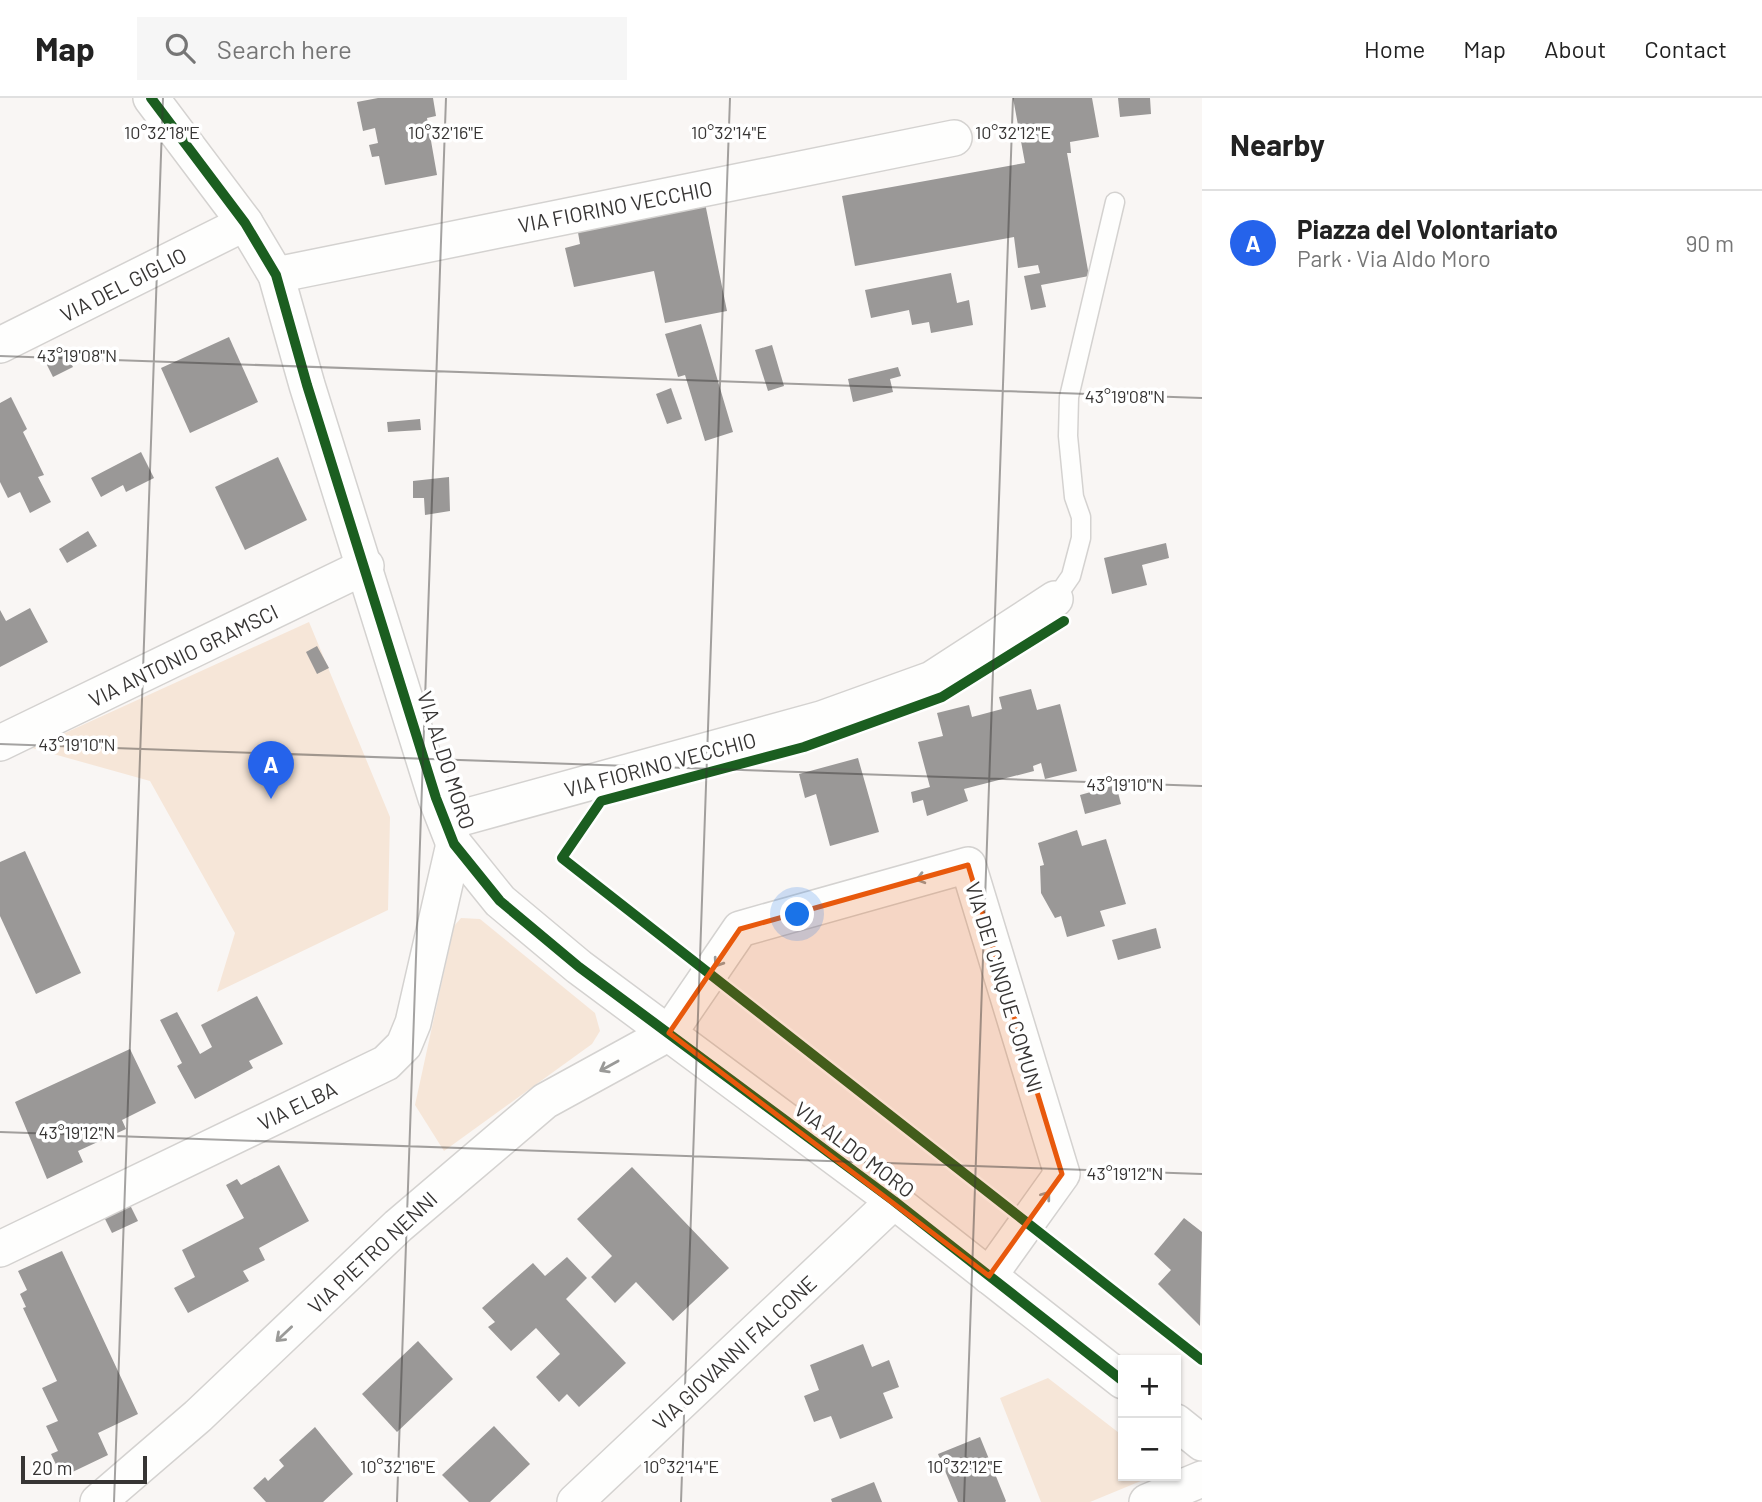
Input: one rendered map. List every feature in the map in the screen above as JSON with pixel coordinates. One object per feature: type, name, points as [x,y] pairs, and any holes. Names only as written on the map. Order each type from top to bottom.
[{"type":"street","name":"VIA ALDO MORO","points":[[150,98],[245,223],[276,275],[307,385],[450,833],[500,901],[579,967],[894,1201],[1118,1377]]},
{"type":"street","name":"VIA FIORINO VECCHIO","points":[[276,275],[954,138]]},
{"type":"street","name":"VIA DEL GIGLIO","points":[[0,345],[245,223]]},
{"type":"street","name":"VIA ANTONIO GRAMSCI","points":[[0,743],[366,566]]},
{"type":"street","name":"VIA FIORINO VECCHIO","points":[[450,833],[821,719],[932,679],[1055,599]]},
{"type":"street","name":"VIA ELBA","points":[[0,1250],[386,1062],[404,1045],[413,1023],[450,833]]},
{"type":"street","name":"VIA DEI CINQUE COMUNI","points":[[669,1033],[740,929],[968,866],[1062,1174],[989,1276]]},
{"type":"street","name":"VIA PIETRO NENNI","points":[[98,1502],[198,1416],[398,1226],[545,1101],[669,1033]]},
{"type":"street","name":"VIA GIOVANNI FALCONE","points":[[575,1502],[894,1201]]},
{"type":"street","points":[[1181,1426],[1202,1443]]},
{"type":"street","points":[[1147,1502],[1202,1479]]},
{"type":"lane","points":[[1055,599],[1071,576],[1081,538],[1081,517],[1074,497],[1068,436],[1069,397],[1115,202]]},
{"type":"highlighted area","points":[[968,865],[1062,1174],[989,1276],[669,1033],[740,929]]},
{"type":"shaded area","points":[[309,622],[390,817],[388,910],[217,992],[235,933],[150,781],[32,748]]},
{"type":"shaded area","points":[[461,918],[480,919],[595,1013],[600,1031],[592,1044],[444,1151],[415,1105],[454,926]]},
{"type":"shaded area","points":[[1048,1378],[1118,1432],[1118,1481],[1141,1481],[1090,1502],[1041,1502],[1000,1398]]},
{"type":"building","points":[[378,98],[433,98],[436,116],[427,118],[437,175],[385,185],[379,156],[372,157],[369,145],[378,143],[375,128],[363,131],[357,102]]},
{"type":"building","points":[[1013,98],[1092,98],[1099,137],[1070,142],[1071,153],[1067,153],[1089,276],[1041,285],[1046,307],[1031,310],[1024,276],[1040,273],[1038,265],[1018,268],[1014,237],[855,266],[842,196],[1025,163]]},
{"type":"building","points":[[1118,98],[1150,98],[1151,114],[1120,117]]},
{"type":"building","points":[[705,203],[727,311],[665,323],[654,271],[574,287],[565,248],[580,244],[577,227]]},
{"type":"building","points":[[951,273],[957,303],[969,300],[973,325],[931,333],[929,322],[912,325],[909,310],[871,318],[865,290]]},
{"type":"building","points":[[701,324],[733,432],[705,441],[685,375],[678,377],[665,334]]},
{"type":"building","points":[[229,337],[258,402],[190,433],[161,368]]},
{"type":"building","points":[[772,345],[784,386],[768,391],[755,350]]},
{"type":"building","points":[[64,349],[73,367],[53,377],[44,359]]},
{"type":"building","points":[[898,367],[901,376],[890,379],[893,392],[853,402],[848,379]]},
{"type":"building","points":[[671,388],[682,419],[667,424],[656,394]]},
{"type":"building","points":[[11,397],[27,429],[23,432],[44,475],[38,477],[51,502],[30,513],[20,492],[8,498],[0,482],[0,403]]},
{"type":"building","points":[[420,419],[421,430],[388,432],[387,422]]},
{"type":"building","points":[[141,452],[154,478],[126,492],[123,485],[101,497],[91,478]]},
{"type":"building","points":[[278,457],[307,520],[245,550],[215,487]]},
{"type":"building","points":[[449,477],[450,511],[425,515],[424,498],[413,498],[413,481]]},
{"type":"building","points":[[88,531],[97,546],[67,563],[59,549]]},
{"type":"building","points":[[1166,543],[1169,558],[1142,565],[1147,585],[1112,594],[1104,558]]},
{"type":"building","points":[[30,608],[48,642],[0,667],[0,610],[6,621]]},
{"type":"building","points":[[317,646],[329,668],[317,674],[306,652]]},
{"type":"building","points":[[1031,689],[1037,710],[1060,704],[1077,771],[1045,779],[1041,763],[1033,766],[1034,771],[964,789],[968,801],[927,816],[923,800],[913,803],[911,792],[930,787],[918,742],[943,736],[937,713],[969,705],[972,717],[1002,709],[999,697]]},
{"type":"building","points":[[858,758],[879,832],[830,846],[816,794],[805,798],[799,774]]},
{"type":"building","points":[[1116,785],[1121,804],[1085,814],[1080,795]]},
{"type":"building","points":[[1077,830],[1082,846],[1106,839],[1126,904],[1100,911],[1105,926],[1067,937],[1061,916],[1055,918],[1041,893],[1040,866],[1044,865],[1038,843]]},
{"type":"building","points":[[25,851],[81,973],[36,994],[0,916],[0,862]]},
{"type":"building","points":[[1156,928],[1161,948],[1118,960],[1112,940]]},
{"type":"building","points":[[257,996],[283,1044],[249,1061],[253,1068],[195,1099],[177,1066],[182,1063],[160,1020],[177,1012],[200,1054],[212,1047],[201,1025]]},
{"type":"building","points":[[130,1049],[156,1103],[122,1120],[126,1129],[78,1151],[83,1162],[47,1179],[15,1102]]},
{"type":"building","points":[[279,1165],[309,1221],[259,1248],[265,1260],[243,1271],[249,1281],[188,1313],[174,1288],[195,1277],[182,1250],[244,1218],[226,1185],[237,1179],[241,1185]]},
{"type":"building","points":[[632,1167],[729,1268],[673,1321],[636,1282],[615,1303],[591,1277],[612,1256],[577,1219]]},
{"type":"building","points":[[127,1199],[138,1221],[112,1233],[101,1211]]},
{"type":"building","points":[[1184,1218],[1202,1232],[1200,1326],[1158,1284],[1171,1270],[1154,1254]]},
{"type":"building","points":[[62,1251],[138,1414],[98,1433],[108,1455],[62,1477],[51,1454],[58,1451],[46,1426],[58,1421],[42,1388],[57,1381],[23,1308],[26,1307],[20,1294],[27,1290],[18,1271]]},
{"type":"building","points":[[567,1257],[587,1278],[566,1299],[626,1363],[579,1407],[567,1394],[559,1402],[536,1377],[560,1354],[536,1328],[511,1351],[488,1327],[495,1322],[482,1308],[533,1263],[545,1276]]},
{"type":"building","points":[[418,1341],[453,1379],[397,1432],[362,1394]]},
{"type":"building","points":[[863,1344],[872,1367],[889,1360],[899,1387],[883,1393],[893,1418],[840,1439],[831,1416],[814,1422],[804,1396],[819,1390],[810,1365]]},
{"type":"building","points":[[494,1426],[530,1464],[490,1502],[469,1502],[442,1475]]},
{"type":"building","points":[[315,1427],[353,1474],[323,1502],[266,1502],[253,1488],[265,1477],[268,1481],[284,1466],[279,1460]]},
{"type":"building","points":[[980,1437],[1005,1502],[958,1502],[938,1454]]},
{"type":"building","points":[[874,1482],[882,1502],[832,1502],[831,1499]]},
{"type":"cycle path","points":[[151,98],[245,223],[276,275],[307,385],[436,798],[454,844],[500,901],[579,967],[894,1201],[1118,1377]]},
{"type":"cycle path","points":[[1064,621],[942,697],[804,747],[601,801],[562,858],[1202,1360]]},
{"type":"place","name":"Piazza del Volontariato","points":[[271,799]]}]
